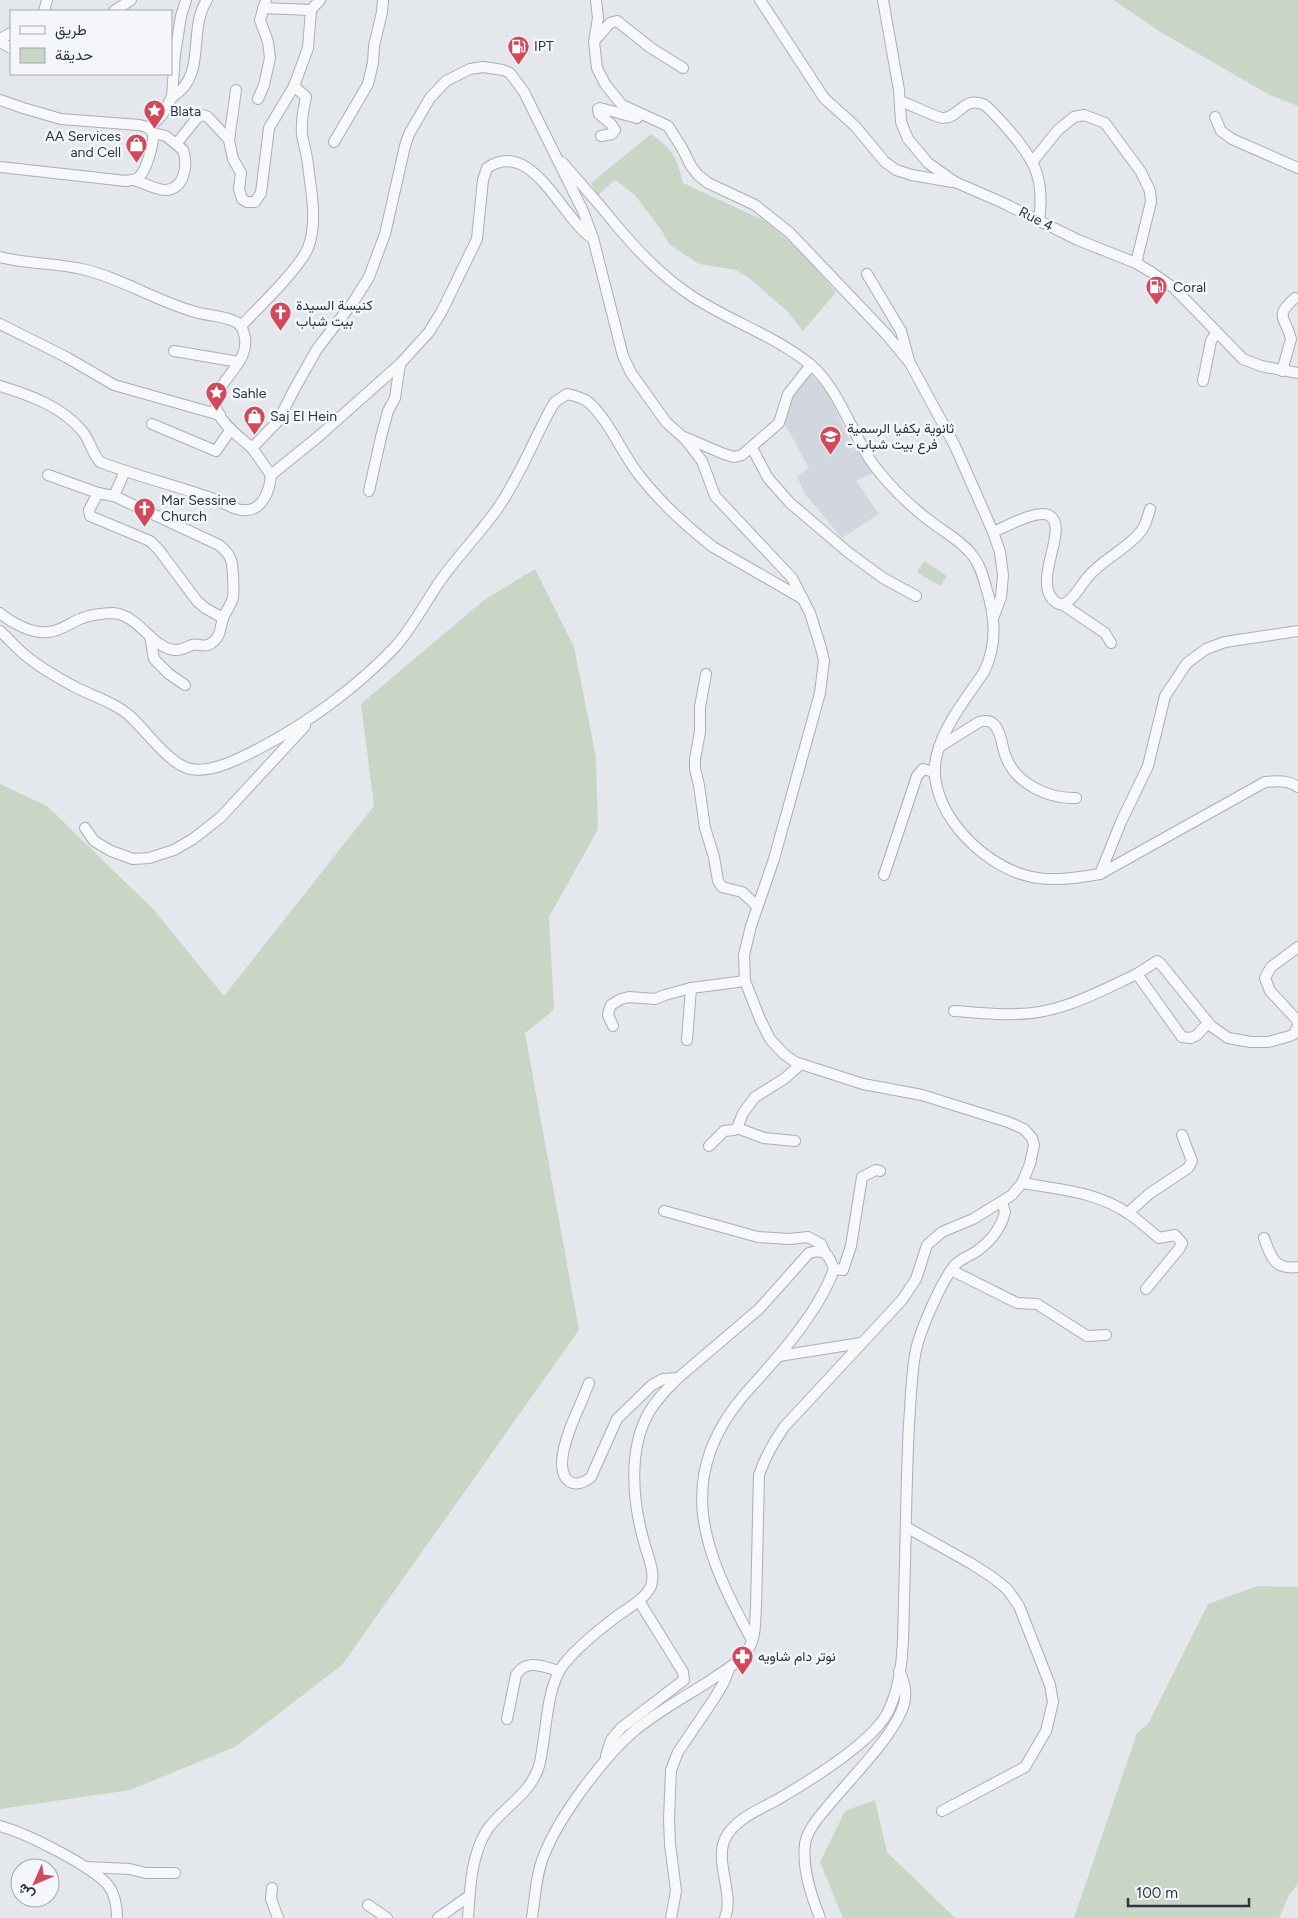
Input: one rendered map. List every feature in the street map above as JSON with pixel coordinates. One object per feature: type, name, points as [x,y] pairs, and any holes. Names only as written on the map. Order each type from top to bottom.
[{"type":"street","points":[[0,167],[126,181],[134,180],[141,176],[153,144],[151,130],[172,97],[175,54],[186,0]]},
{"type":"street","points":[[172,97],[181,92],[189,80],[198,43],[200,17],[207,0]]},
{"type":"street","points":[[236,90],[229,140],[233,159],[240,173],[239,189],[242,199],[247,202],[255,202],[261,193],[269,128],[294,86],[308,48],[311,10],[320,0]]},
{"type":"street","points":[[334,142],[368,84],[383,0]]},
{"type":"street","points":[[596,0],[598,18],[594,42],[597,68],[605,84],[614,95],[628,109],[662,123],[674,134],[691,166],[708,183],[755,205],[790,233],[886,334],[910,363],[955,446],[1000,552],[1003,575],[1001,597],[994,617]]},
{"type":"street","points":[[760,0],[824,98],[855,126],[885,162],[896,170],[912,175],[955,182]]},
{"type":"street","name":"Rue 4","points":[[883,0],[900,100],[901,122],[908,139],[928,162],[955,182],[1001,202],[1078,240],[1136,263],[1174,288],[1243,359],[1282,371],[1298,373]]},
{"type":"street","points":[[258,99],[268,72],[270,58],[268,42],[260,20],[265,4],[311,10]]},
{"type":"street","points":[[594,42],[607,25],[617,21],[650,48],[683,68]]},
{"type":"street","points":[[252,448],[278,422],[294,388],[369,277],[385,234],[405,146],[420,113],[437,89],[446,81],[470,69],[482,67],[504,70],[517,81],[524,92],[583,210],[593,238],[623,356],[631,373],[666,422],[685,439],[702,460],[715,496],[792,578],[804,600],[815,628],[824,660],[820,693],[774,859],[757,906],[744,955],[745,981],[760,1019],[770,1039],[784,1054],[801,1064],[864,1084],[922,1095],[1008,1122],[1024,1129],[1032,1138],[1034,1144],[1030,1164],[1022,1183],[1012,1195],[973,1219],[942,1232],[930,1240],[912,1288],[784,1427],[772,1444],[759,1475],[756,1607],[752,1640],[748,1649],[730,1667],[633,1732],[604,1762],[572,1806],[548,1846],[540,1869],[532,1918]]},
{"type":"street","points":[[241,326],[298,263],[307,249],[310,238],[313,215],[308,163],[302,134],[302,113],[306,97],[294,86]]},
{"type":"street","points":[[0,100],[61,119],[139,125],[166,136],[177,143],[183,150],[185,157],[184,172],[182,179],[174,187],[167,190],[158,189],[134,180]]},
{"type":"street","points":[[900,100],[941,118],[950,116],[969,104],[980,103],[986,105],[1027,150],[1033,161],[1040,190],[1039,221]]},
{"type":"street","points":[[601,136],[612,134],[615,130],[599,114],[598,110],[600,108],[662,123]]},
{"type":"street","points":[[177,143],[196,118],[203,115],[208,117],[229,140]]},
{"type":"street","points":[[1033,161],[1058,130],[1074,117],[1084,115],[1105,123],[1141,172],[1150,191],[1151,202],[1136,263]]},
{"type":"street","points":[[1216,117],[1221,131],[1232,139],[1298,168]]},
{"type":"street","points":[[552,151],[627,240],[655,268],[691,295],[720,313],[771,337],[818,371],[835,396],[862,446],[891,485],[912,506],[960,543],[974,557],[982,572],[994,617],[993,645],[989,662],[946,730],[939,747],[934,772],[938,795],[944,810],[979,849],[1006,868],[1028,876],[1078,878],[1100,874],[1265,782],[1279,781],[1298,787]]},
{"type":"street","points":[[0,386],[14,390],[62,411],[83,433],[100,462],[212,498],[239,509],[248,510],[256,507],[262,501],[268,492],[272,475],[400,364],[429,332],[442,311],[477,240],[484,172],[492,165],[502,162],[513,163],[533,171],[576,223],[593,238]]},
{"type":"street","points":[[0,257],[25,263],[76,268],[99,273],[192,312],[230,320],[241,326],[245,342],[239,362],[216,396],[216,404],[220,415],[252,448],[272,475]]},
{"type":"street","points":[[867,274],[901,331],[910,363]]},
{"type":"street","points":[[1282,371],[1291,338],[1281,314],[1288,303],[1295,298]]},
{"type":"street","points":[[0,324],[66,357],[114,384],[220,415]]},
{"type":"street","points":[[1203,381],[1211,341],[1216,332]]},
{"type":"street","points":[[174,351],[239,362]]},
{"type":"street","points":[[369,491],[388,411],[395,398],[400,364]]},
{"type":"street","points":[[679,435],[734,457],[742,454],[752,448],[780,423],[788,394],[811,365]]},
{"type":"street","points":[[85,828],[94,841],[112,851],[133,859],[149,858],[174,850],[193,839],[220,817],[313,718],[373,668],[395,646],[412,625],[438,584],[500,505],[526,461],[550,410],[555,402],[567,394],[582,398],[589,403],[598,413],[638,474],[674,514],[699,536],[720,551],[804,600]]},
{"type":"street","points":[[152,424],[216,450],[231,428]]},
{"type":"street","points":[[752,448],[768,478],[790,503],[849,553],[883,578],[916,596]]},
{"type":"street","points":[[114,496],[126,471]]},
{"type":"street","points":[[0,613],[9,620],[31,629],[49,632],[82,618],[105,613],[116,613],[125,616],[150,636],[172,650],[179,650],[195,645],[206,646],[218,637],[223,618],[233,597],[232,565],[227,552],[219,545],[114,496],[48,475]]},
{"type":"street","points":[[98,492],[89,510],[90,516],[150,541],[159,550],[196,601],[223,618]]},
{"type":"street","points":[[1062,604],[1070,600],[1091,573],[1138,535],[1148,519],[1150,509]]},
{"type":"street","points":[[993,532],[1035,514],[1052,517],[1056,524],[1047,581],[1053,598],[1058,604],[1062,604],[1105,633],[1111,643]]},
{"type":"street","points":[[0,631],[26,656],[78,688],[107,701],[130,716],[156,745],[176,762],[188,769],[212,768],[244,756],[313,718]]},
{"type":"street","points":[[1100,874],[1114,838],[1148,766],[1165,696],[1187,663],[1206,649],[1224,642],[1298,631]]},
{"type":"street","points":[[150,636],[154,659],[169,674],[185,685]]},
{"type":"street","points":[[706,674],[700,707],[700,732],[695,759],[705,828],[714,857],[718,881],[722,887],[742,892],[757,906]]},
{"type":"street","points":[[939,747],[974,724],[988,721],[996,726],[1006,759],[1020,777],[1047,795],[1076,798]]},
{"type":"street","points":[[884,875],[917,776],[923,769],[934,772]]},
{"type":"street","points":[[954,1011],[1016,1014],[1052,1009],[1075,1003],[1137,974],[1157,961],[1208,1023],[1228,1038],[1251,1042],[1268,1042],[1294,1034],[1298,1025],[1297,1020],[1270,991],[1265,978],[1271,967],[1298,947]]},
{"type":"street","points":[[1137,974],[1182,1037],[1191,1038],[1197,1035],[1208,1023]]},
{"type":"street","points":[[613,1026],[608,1015],[609,1010],[621,998],[655,1000],[665,994],[691,988],[745,981]]},
{"type":"street","points":[[687,1040],[691,988]]},
{"type":"street","points":[[709,1146],[724,1132],[737,1128],[743,1113],[755,1097],[784,1079],[801,1064]]},
{"type":"street","points":[[737,1128],[764,1138],[795,1140]]},
{"type":"street","points":[[1128,1212],[1149,1194],[1188,1168],[1192,1161],[1182,1135]]},
{"type":"street","points":[[834,1269],[843,1270],[851,1246],[862,1177],[876,1170],[880,1172]]},
{"type":"street","points":[[1022,1183],[1085,1194],[1128,1212],[1159,1238],[1175,1236],[1182,1243],[1146,1289]]},
{"type":"street","points":[[725,1918],[726,1891],[724,1868],[720,1855],[722,1845],[729,1832],[750,1815],[821,1773],[876,1728],[887,1713],[896,1691],[902,1656],[907,1454],[918,1341],[930,1311],[951,1270],[963,1258],[978,1251],[998,1230],[1005,1212],[1002,1202]]},
{"type":"street","points":[[664,1210],[758,1237],[790,1239],[808,1237],[820,1244],[834,1269],[828,1285],[779,1356],[729,1413],[712,1446],[702,1490],[702,1512],[708,1542],[722,1582],[752,1640]]},
{"type":"street","points":[[1264,1238],[1271,1257],[1276,1263],[1287,1268],[1298,1267]]},
{"type":"street","points":[[468,1918],[472,1875],[479,1848],[488,1828],[530,1785],[535,1776],[559,1671],[584,1644],[638,1601],[651,1587],[653,1581],[651,1570],[638,1522],[634,1498],[637,1453],[641,1431],[647,1416],[667,1388],[759,1309],[809,1253],[818,1250],[825,1253]]},
{"type":"street","points":[[951,1270],[1017,1303],[1037,1304],[1087,1336],[1106,1335]]},
{"type":"street","points":[[779,1356],[861,1343]]},
{"type":"street","points":[[589,1383],[563,1451],[562,1470],[567,1479],[572,1483],[578,1484],[586,1482],[591,1477],[617,1419],[652,1385],[663,1379],[678,1378]]},
{"type":"street","points":[[906,1527],[972,1564],[1006,1589],[1019,1606],[1050,1685],[1053,1702],[1046,1731],[1025,1767],[942,1811]]},
{"type":"street","points":[[604,1762],[611,1740],[618,1731],[684,1680],[683,1672],[638,1601]]},
{"type":"street","points":[[507,1719],[516,1675],[520,1670],[534,1664],[559,1671]]},
{"type":"street","points":[[671,1918],[676,1891],[669,1819],[671,1770],[678,1752],[714,1699],[730,1667]]},
{"type":"street","points":[[820,1918],[809,1884],[805,1860],[805,1842],[817,1819],[870,1756],[900,1715],[904,1705],[906,1687],[899,1671]]},
{"type":"street","points":[[0,1826],[67,1856],[85,1867],[109,1886],[114,1898],[117,1918]]},
{"type":"street","points":[[85,1867],[130,1869],[146,1873],[175,1873]]},
{"type":"street","points":[[272,1888],[271,1899],[278,1918]]},
{"type":"street","points":[[438,1918],[470,1896]]},
{"type":"street","points":[[368,1905],[387,1918]]},
{"type":"shaded area","name":"ثانوية بكفيا الرسمية - فرع بيت شباب","points":[[811,374],[829,395],[850,441],[873,473],[856,481],[879,514],[842,538],[805,494],[797,477],[809,468],[784,423],[787,405]]},
{"type":"green space","points":[[1113,0],[1298,0],[1298,106],[1270,95],[1162,33]]},
{"type":"green space","points":[[651,134],[664,144],[673,155],[679,167],[683,183],[767,222],[805,256],[836,292],[803,331],[788,312],[749,278],[736,270],[699,264],[669,244],[662,231],[635,195],[615,180],[598,195],[591,183]]},
{"type":"green space","points":[[924,561],[947,576],[940,586],[917,572]]},
{"type":"green space","points":[[535,569],[574,647],[596,757],[598,829],[549,917],[554,1010],[525,1033],[579,1330],[342,1665],[235,1747],[130,1790],[0,1809],[0,784],[47,806],[154,910],[224,996],[374,806],[361,704],[484,600]]},
{"type":"green space","points":[[1257,1586],[1298,1587],[1298,1884],[1289,1895],[1279,1918],[1074,1918],[1137,1733],[1148,1724],[1208,1604]]},
{"type":"green space","points":[[875,1800],[887,1852],[955,1918],[843,1918],[820,1862],[845,1811]]},
{"type":"place","name":"IPT","points":[[518,65]]},
{"type":"place","name":"Blata","points":[[154,130]]},
{"type":"place","name":"AA Services and Cell","points":[[137,163]]},
{"type":"place","name":"Coral","points":[[1157,306]]},
{"type":"place","name":"كنيسة السيدة بيت شباب","points":[[280,332]]},
{"type":"place","name":"Sahle","points":[[216,412]]},
{"type":"place","name":"Saj El Hein","points":[[254,435]]},
{"type":"place","name":"ثانوية بكفيا الرسمية - فرع بيت شباب","points":[[831,455]]},
{"type":"place","name":"Mar Sessine Church","points":[[145,527]]},
{"type":"place","name":"نوتر دام شاويه","points":[[742,1675]]}]
